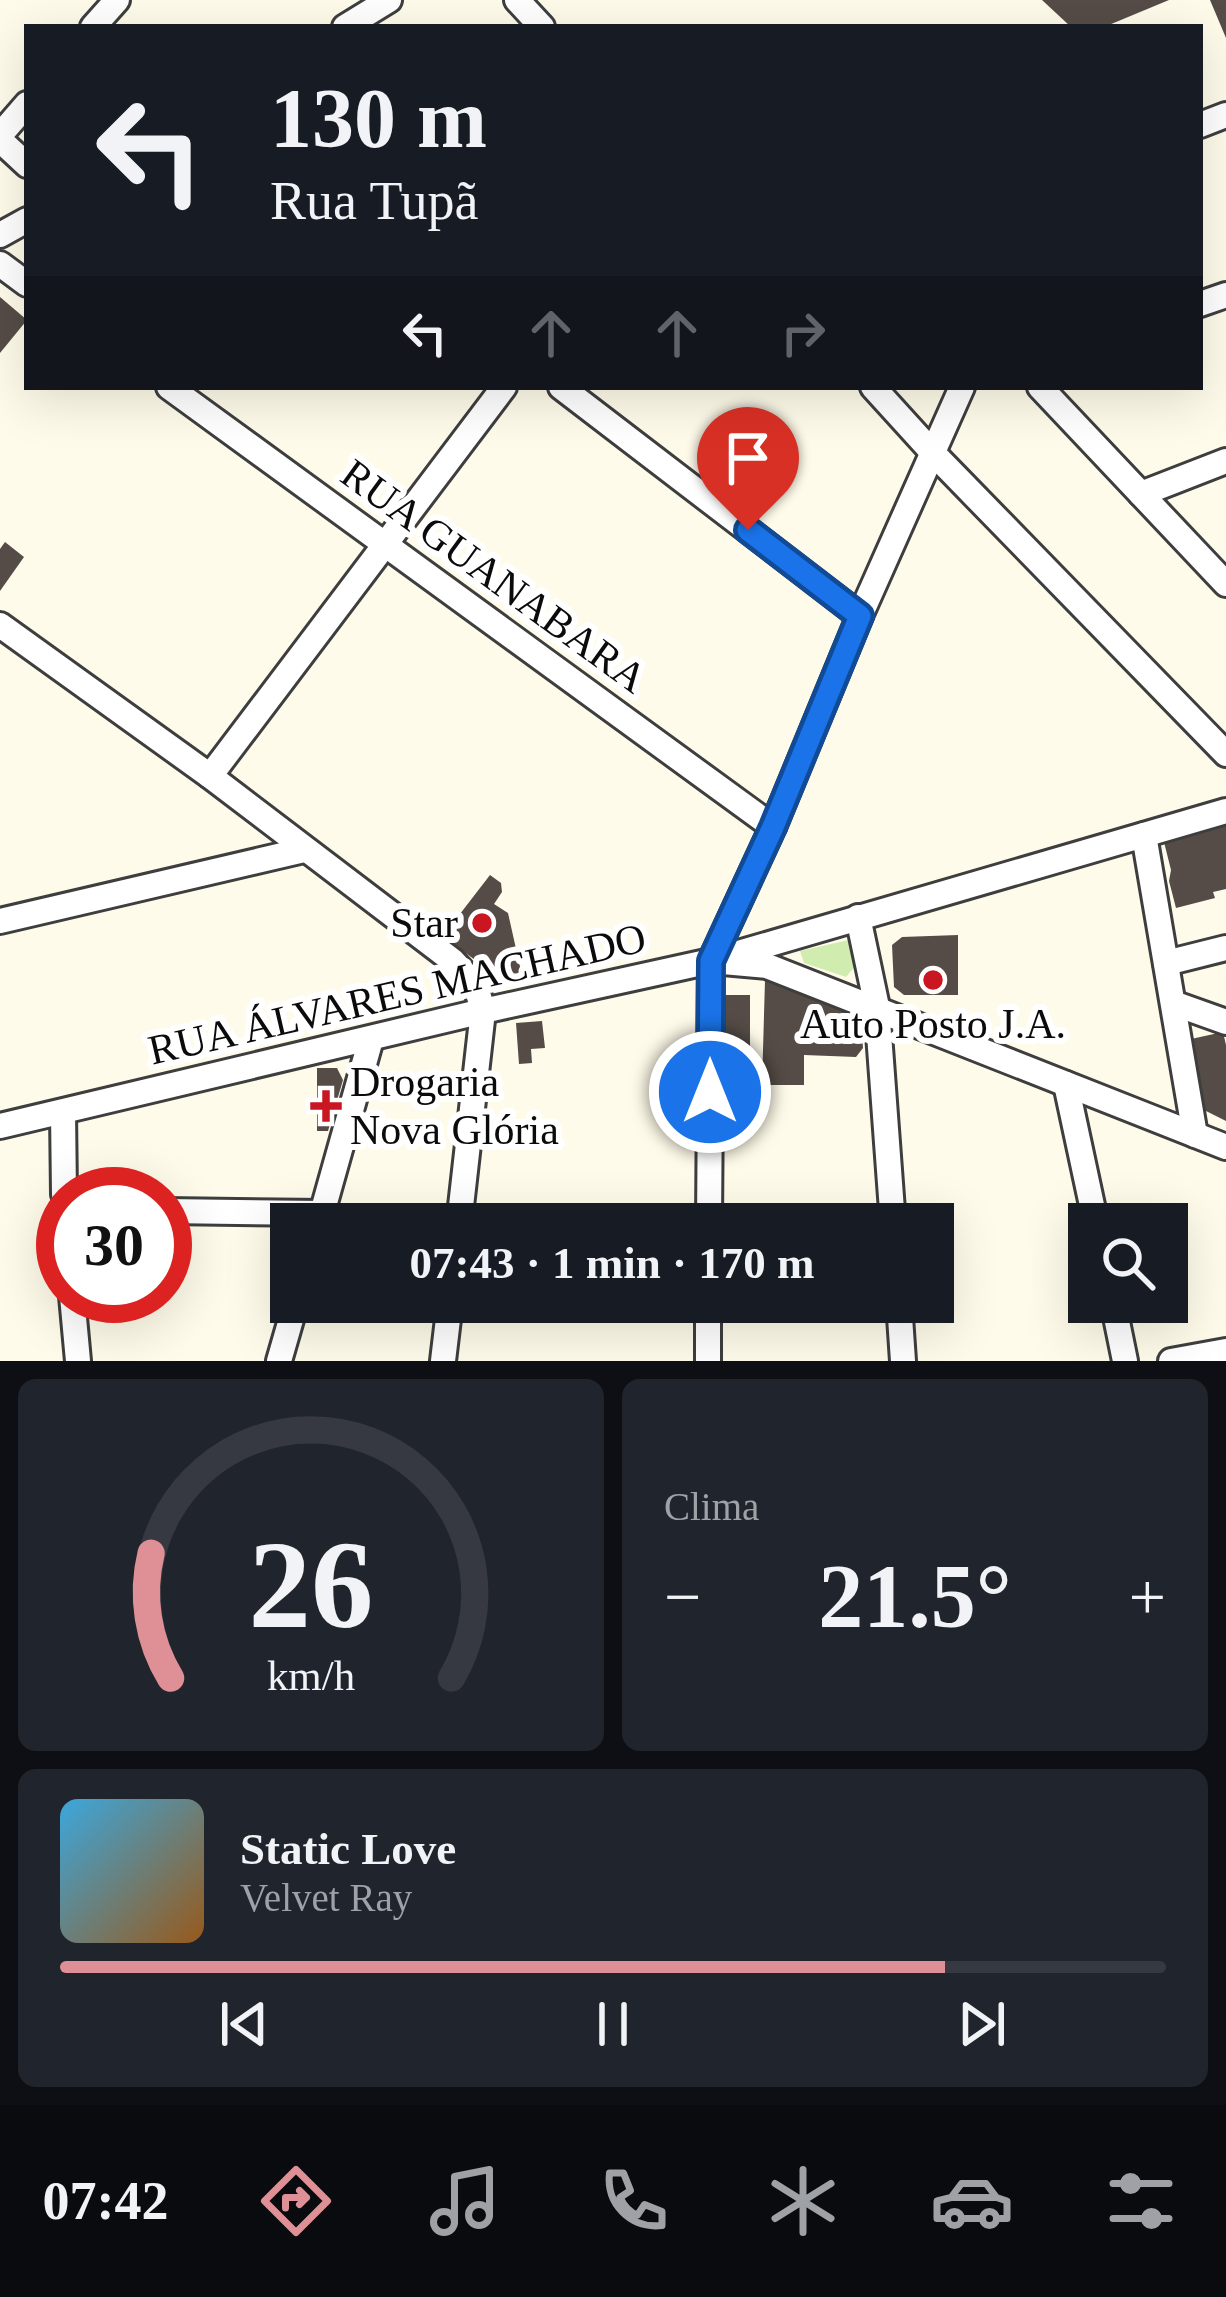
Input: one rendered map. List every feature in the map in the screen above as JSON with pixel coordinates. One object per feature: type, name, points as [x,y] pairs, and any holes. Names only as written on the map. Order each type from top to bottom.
[{"type":"street","points":[[96,24],[117,0]]},
{"type":"street","points":[[517,0],[539,24]]},
{"type":"street","points":[[349,24],[380,2]]},
{"type":"street","points":[[24,108],[0,138],[24,162]]},
{"type":"street","name":"RUA GUANABARA","points":[[173,390],[773,827]]},
{"type":"street","points":[[210,776],[502,390]]},
{"type":"street","points":[[564,390],[860,616]]},
{"type":"street","points":[[876,390],[1226,754]]},
{"type":"street","points":[[709,1203],[711,961],[961,390]]},
{"type":"street","points":[[1043,390],[1226,584]]},
{"type":"street","points":[[1141,494],[1226,460]]},
{"type":"street","points":[[0,625],[210,776],[453,961],[476,986],[483,1011],[461,1203]]},
{"type":"street","name":"RUA ÁLVARES MACHADO","points":[[0,1126],[711,961],[1226,811]]},
{"type":"street","points":[[1144,835],[1195,1136]]},
{"type":"street","points":[[0,921],[304,850]]},
{"type":"street","points":[[858,917],[877,1007],[891,1203]]},
{"type":"street","points":[[1166,963],[1226,948]]},
{"type":"street","points":[[711,961],[766,966],[1226,1147]]},
{"type":"street","points":[[1173,1004],[1226,1022]]},
{"type":"street","points":[[325,1203],[371,1039]]},
{"type":"street","points":[[1066,1084],[1092,1203]]},
{"type":"street","points":[[63,1112],[64,1167]]},
{"type":"street","points":[[192,1212],[270,1216]]},
{"type":"street","points":[[74,1323],[78,1361]]},
{"type":"street","points":[[279,1361],[290,1323]]},
{"type":"street","points":[[442,1361],[447,1323]]},
{"type":"street","points":[[708,1361],[709,1323]]},
{"type":"street","points":[[900,1323],[903,1361]]},
{"type":"street","points":[[1117,1323],[1125,1361]]},
{"type":"street","points":[[1172,1361],[1226,1351]]},
{"type":"green space","points":[[853,939],[856,965],[846,977],[804,963],[800,951]]},
{"type":"building","points":[[1042,0],[1169,0],[1111,24],[1068,24]]},
{"type":"building","points":[[1210,0],[1226,0],[1226,38]]},
{"type":"building","points":[[0,297],[24,317],[24,324],[0,353]]},
{"type":"building","points":[[5,542],[24,557],[0,591],[0,549]]},
{"type":"building","points":[[1226,822],[1226,889],[1213,892],[1215,898],[1176,908],[1163,838]]},
{"type":"building","name":"Star","points":[[490,875],[501,883],[502,892],[494,904],[508,913],[523,980],[509,983],[499,978],[443,936]]},
{"type":"building","points":[[958,935],[958,995],[904,995],[894,987],[892,945],[902,937]]},
{"type":"building","points":[[765,980],[853,1009],[861,1024],[863,1048],[856,1057],[804,1055],[804,1085],[762,1085]]},
{"type":"building","points":[[716,995],[750,995],[750,1056],[716,1056]]},
{"type":"building","points":[[542,1021],[545,1048],[531,1049],[532,1063],[519,1064],[516,1023]]},
{"type":"building","points":[[1223,1032],[1226,1121],[1192,1104],[1182,1041]]},
{"type":"building","name":"Drogaria Nova Glória","points":[[317,1068],[337,1068],[343,1080],[328,1131],[317,1131]]},
{"type":"place","name":"Star","points":[[482,923]]},
{"type":"place","name":"Auto Posto J.A.","points":[[933,980]]},
{"type":"place","name":"Drogaria Nova Glória","points":[[326,1106]]},
{"type":"route","points":[[710,1092],[711,961],[773,827],[860,616],[748,530]]}]
